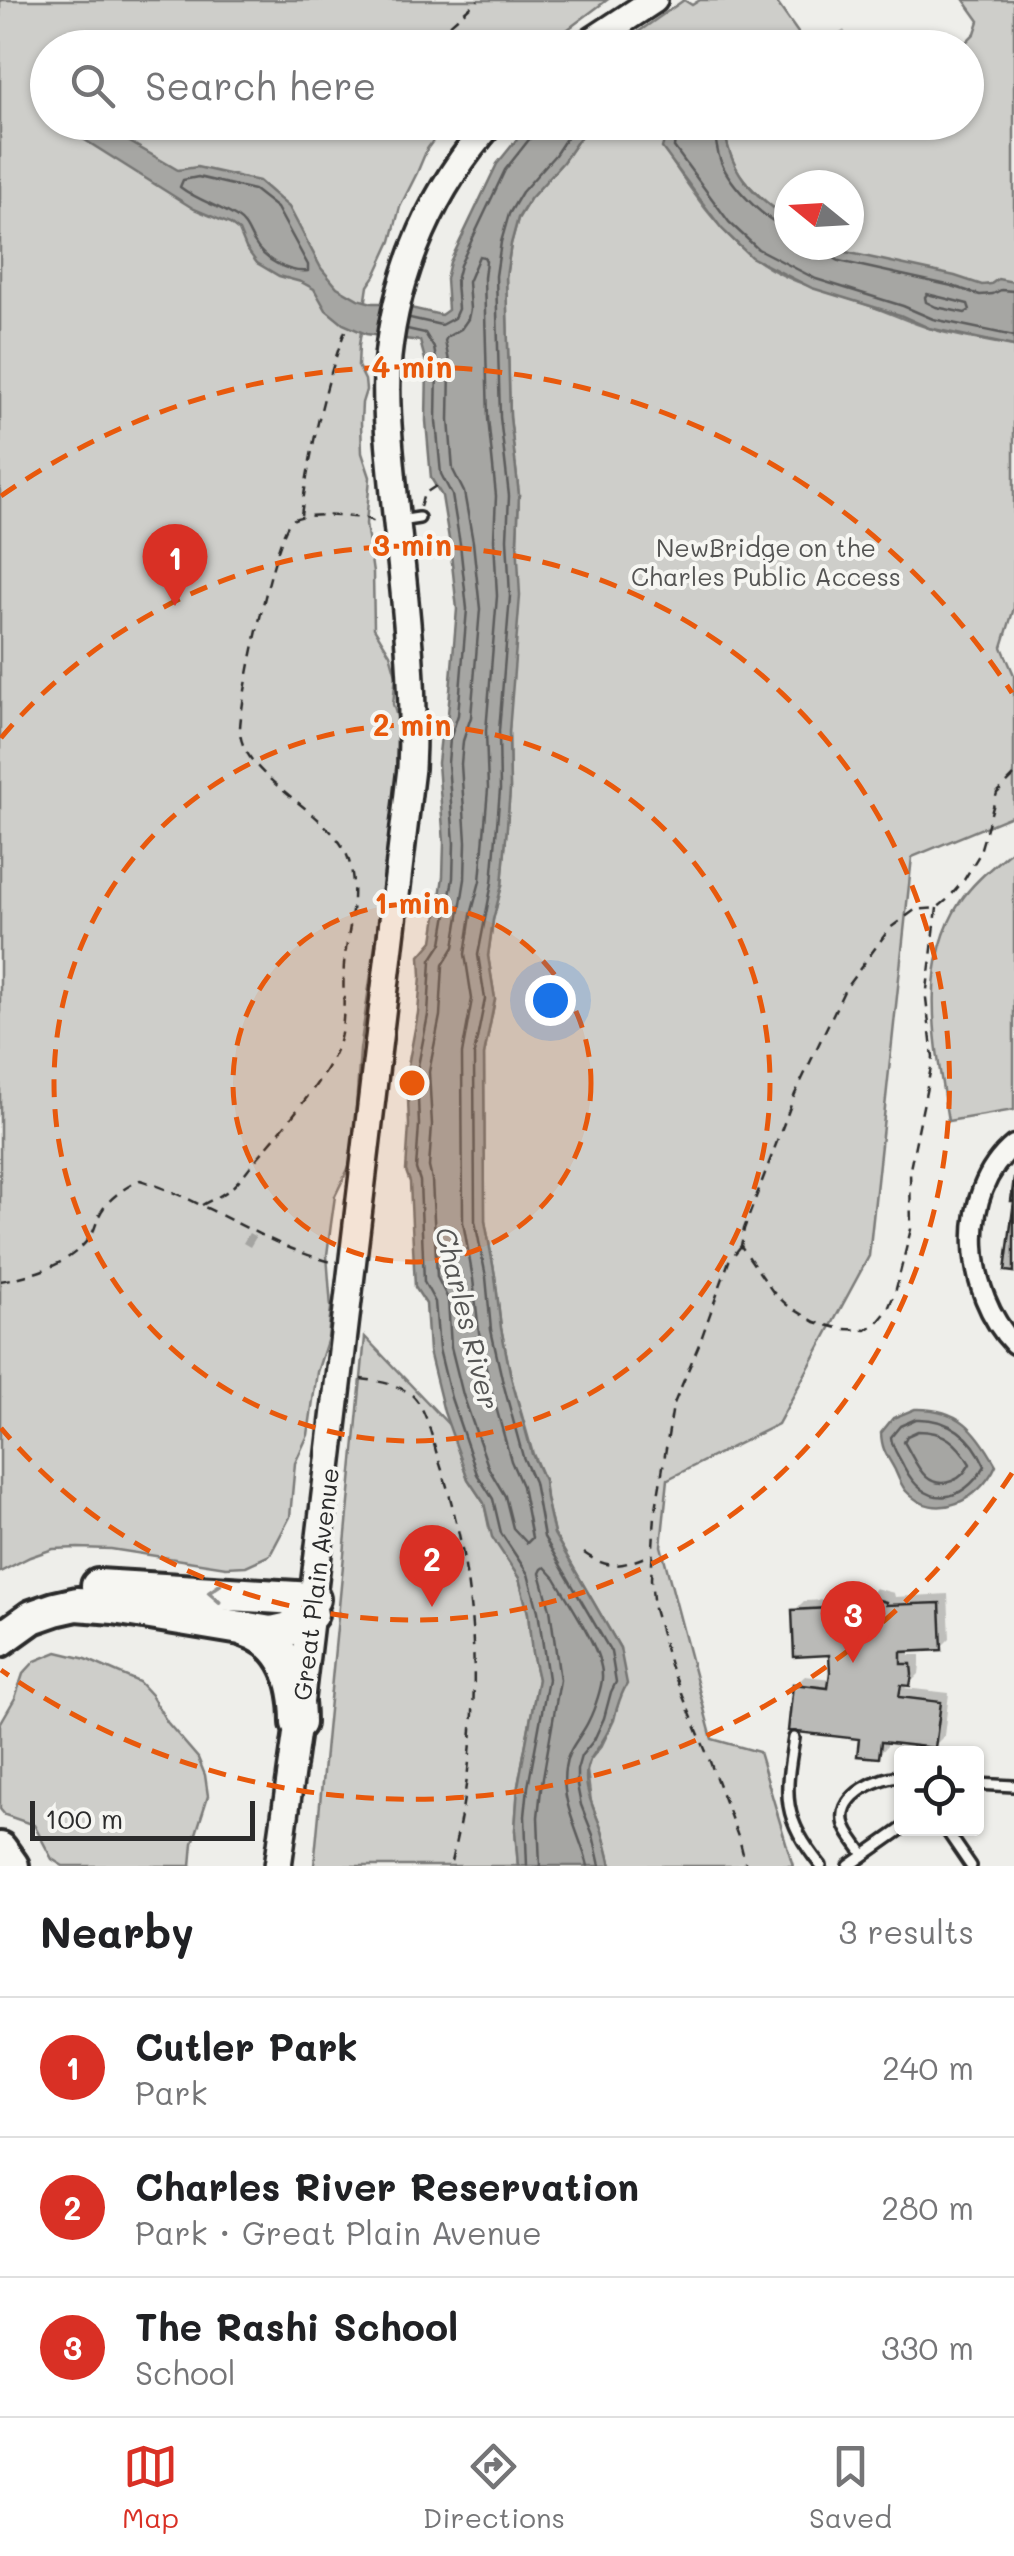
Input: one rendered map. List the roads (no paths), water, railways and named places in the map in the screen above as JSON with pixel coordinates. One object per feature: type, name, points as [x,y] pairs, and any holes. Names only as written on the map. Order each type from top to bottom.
[{"type":"highway","points":[[0,1613],[40,1594],[82,1586],[312,1607]]},
{"type":"highway","points":[[0,1640],[32,1617],[77,1604],[280,1632],[297,1625],[312,1607]]},
{"type":"highway","points":[[246,1630],[272,1643],[284,1658],[295,1688],[298,1723]]},
{"type":"highway","points":[[0,1849],[12,1866]]},
{"type":"main road","points":[[608,30],[654,0]]},
{"type":"main road","name":"Great Plain Avenue","points":[[278,1866],[411,768],[412,681],[405,528],[388,425],[388,356],[401,290],[418,240],[435,204],[478,140]]},
{"type":"street","points":[[1014,1145],[986,1183],[974,1237],[983,1295],[1000,1328],[1014,1344]]},
{"type":"lane","points":[[794,1738],[787,1785],[790,1820],[820,1866]]},
{"type":"lane","points":[[864,1855],[846,1826],[846,1807],[874,1782],[894,1776]]},
{"type":"lane","points":[[984,1784],[1014,1786]]},
{"type":"lane","points":[[848,1866],[894,1834]]},
{"type":"lane","points":[[950,1836],[971,1866]]},
{"type":"water","name":"Charles River","points":[[85,140],[126,140],[178,170],[197,167],[259,181],[289,207],[321,268],[337,287],[372,303],[441,315],[448,310],[446,279],[450,262],[497,164],[516,140],[578,140],[518,218],[506,277],[510,417],[519,495],[520,596],[502,885],[488,956],[495,999],[484,1055],[485,1221],[511,1377],[532,1454],[544,1480],[554,1534],[620,1648],[627,1684],[608,1732],[590,1760],[586,1777],[611,1866],[518,1866],[518,1786],[538,1679],[528,1613],[519,1578],[492,1537],[484,1503],[468,1479],[444,1412],[429,1351],[426,1304],[415,1287],[410,1182],[406,1171],[407,1071],[418,1013],[420,956],[433,941],[443,877],[438,763],[448,714],[457,609],[442,496],[431,478],[427,367],[420,341],[366,334],[343,324],[326,310],[314,289],[257,263],[239,231],[230,224],[194,209]]},
{"type":"water","points":[[664,140],[726,140],[736,168],[774,208],[774,260],[864,260],[864,256],[982,285],[998,279],[1014,282],[1014,346],[929,328],[812,288],[751,257],[722,229],[662,148]]},
{"type":"water","points":[[915,1409],[955,1417],[973,1431],[989,1452],[996,1465],[969,1497],[957,1503],[931,1506],[906,1491],[884,1449],[881,1433],[893,1418]]},
{"type":"place","name":"Cutler Park","points":[[175,606]]},
{"type":"place","name":"Charles River Reservation","points":[[432,1607]]},
{"type":"place","name":"The Rashi School","points":[[853,1663]]},
{"type":"park label","name":"NewBridge on the Charles Public Access","points":[[766,562]]}]
